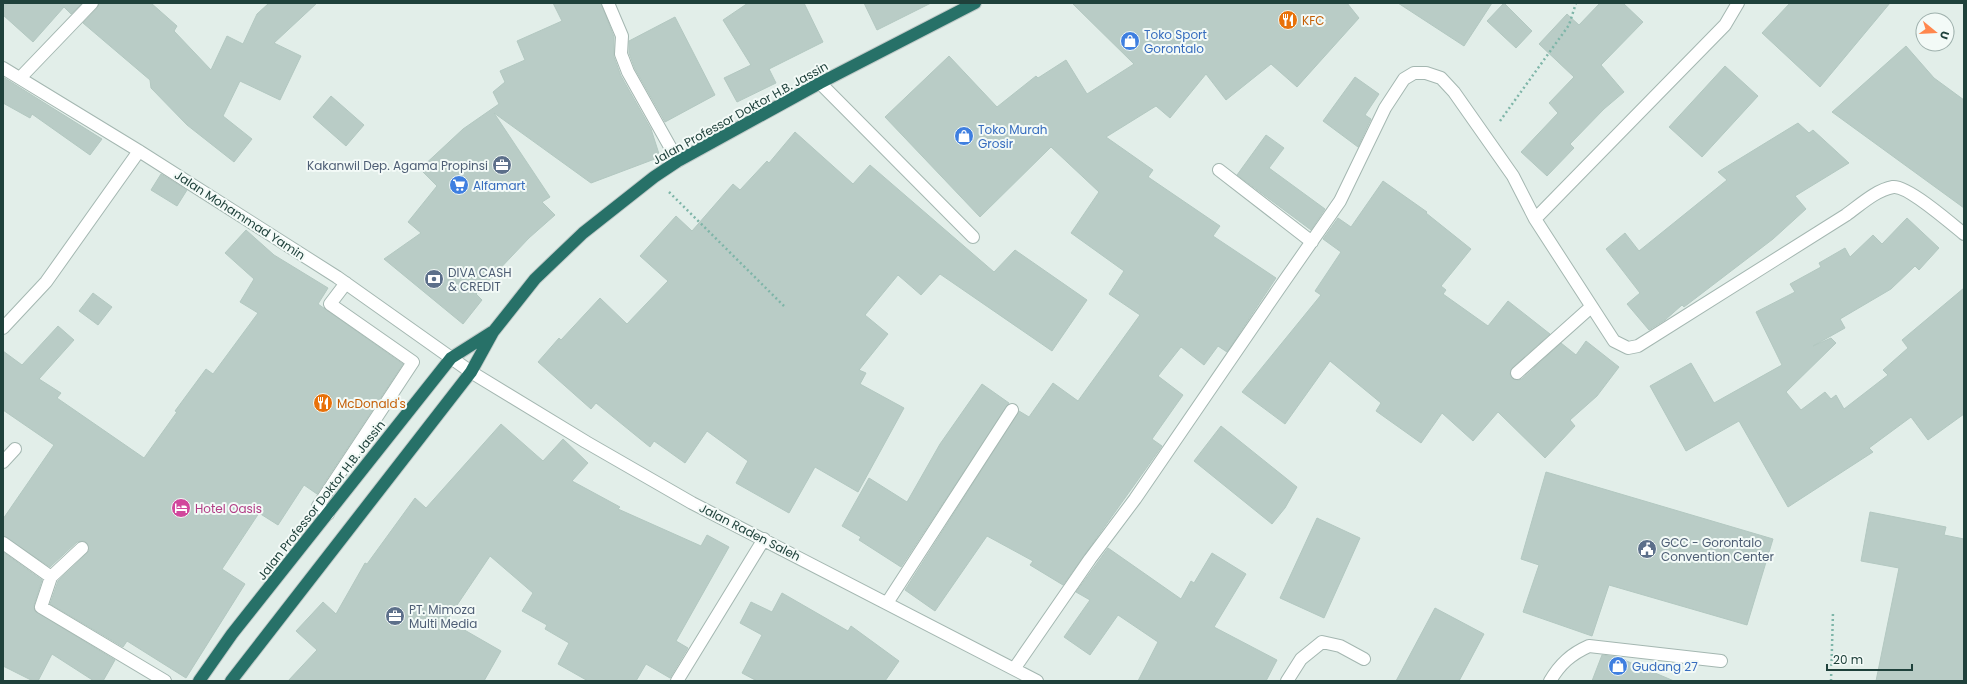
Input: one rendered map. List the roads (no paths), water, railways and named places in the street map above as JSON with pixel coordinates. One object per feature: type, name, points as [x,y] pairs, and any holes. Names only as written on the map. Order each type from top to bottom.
[{"type":"highway","name":"Jalan Professor Doktor H.B. Jassin","points":[[231,681],[470,372],[493,332],[536,279],[583,233],[654,177],[678,161],[820,83],[975,3]]},
{"type":"highway","name":"Jalan Professor Doktor H.B. Jassin","points":[[199,681],[232,634],[451,358],[493,332]]},
{"type":"street","points":[[20,78],[92,3]]},
{"type":"street","points":[[608,3],[622,36],[621,54],[628,72],[678,161]]},
{"type":"street","points":[[1535,219],[1725,25],[1738,3]]},
{"type":"street","name":"Jalan Mohammad Yamin","points":[[3,68],[139,151],[346,283],[470,372]]},
{"type":"street","points":[[1014,669],[1085,565],[1135,499],[1340,202],[1385,108],[1404,79],[1414,73],[1426,72],[1441,78],[1454,92],[1513,176],[1535,219],[1614,341],[1628,348],[1638,346],[1846,215],[1866,200],[1885,190],[1895,187],[1913,195],[1963,231]]},
{"type":"street","points":[[820,83],[974,237]]},
{"type":"street","points":[[3,328],[46,282],[139,151]]},
{"type":"street","points":[[1219,170],[1312,242]]},
{"type":"street","points":[[328,514],[318,506],[413,362],[330,304],[346,283]]},
{"type":"street","points":[[1517,373],[1591,307]]},
{"type":"street","name":"Jalan Raden Saleh","points":[[470,372],[586,442],[692,503],[1037,681]]},
{"type":"street","points":[[887,603],[1012,410]]},
{"type":"street","points":[[3,462],[15,449]]},
{"type":"street","points":[[677,681],[764,539]]},
{"type":"street","points":[[3,543],[51,578]]},
{"type":"street","points":[[82,548],[51,578],[41,607],[165,681]]},
{"type":"street","points":[[1287,681],[1301,659],[1322,642],[1340,646],[1364,659]]},
{"type":"street","points":[[1550,681],[1560,665],[1580,650],[1590,646],[1721,661]]},
{"type":"place","name":"KFC","points":[[1288,20]]},
{"type":"place","name":"Toko Sport Gorontalo","points":[[1130,41]]},
{"type":"place","name":"Toko Murah Grosir","points":[[964,136]]},
{"type":"place","name":"Kakanwil Dep. Agama Propinsi","points":[[502,165]]},
{"type":"place","name":"Alfamart","points":[[459,185]]},
{"type":"place","name":"DIVA CASH & CREDIT","points":[[434,279]]},
{"type":"place","name":"McDonald's","points":[[323,403]]},
{"type":"place","name":"Hotel Oasis","points":[[181,508]]},
{"type":"place","name":"GCC - Gorontalo Convention Center","points":[[1647,549]]},
{"type":"place","name":"PT. Mimoza Multi Media","points":[[395,616]]},
{"type":"place","name":"Gudang 27","points":[[1618,666]]}]
